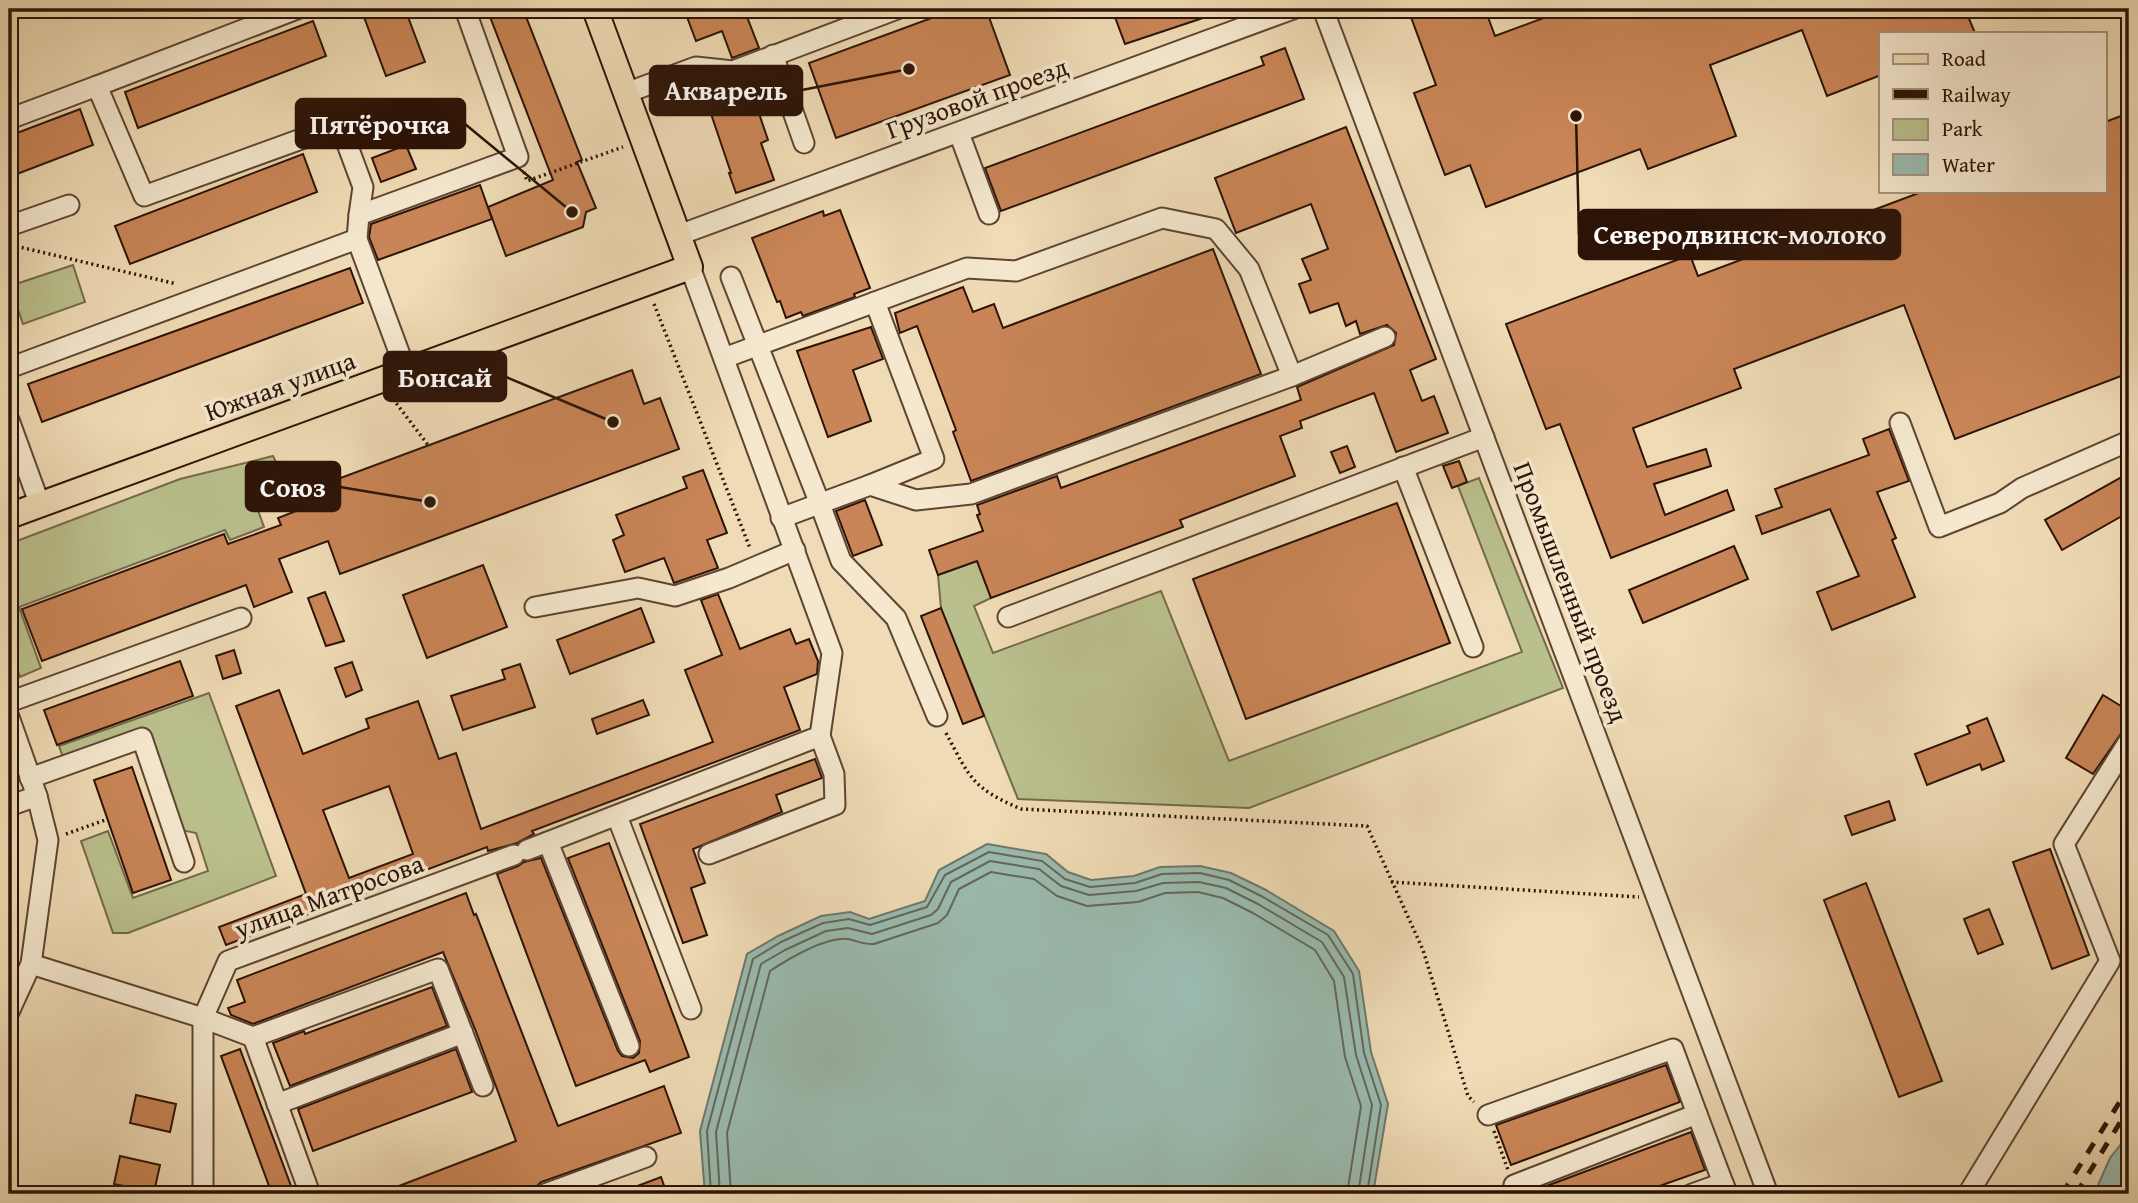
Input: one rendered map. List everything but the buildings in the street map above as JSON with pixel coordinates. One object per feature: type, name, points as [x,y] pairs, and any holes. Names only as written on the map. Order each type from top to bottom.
[{"type":"main road","points":[[595,9],[690,267]]},
{"type":"main road","name":"Южная улица","points":[[9,516],[690,267]]},
{"type":"street","points":[[9,119],[297,9]]},
{"type":"street","points":[[359,215],[519,157],[465,9]]},
{"type":"street","points":[[626,93],[696,67],[733,71],[897,9]]},
{"type":"street","name":"Грузовой проезд","points":[[679,235],[1293,9]]},
{"type":"street","name":"Промышленный проезд","points":[[1322,9],[1769,1194]]},
{"type":"street","points":[[773,55],[804,143]]},
{"type":"street","points":[[97,86],[144,196],[340,124],[363,187],[358,239],[406,371]]},
{"type":"street","points":[[959,133],[989,214]]},
{"type":"street","points":[[9,226],[69,205]]},
{"type":"street","points":[[724,358],[967,268],[1016,271],[1162,218],[1216,229],[1249,268],[1292,376]]},
{"type":"street","points":[[9,368],[358,239]]},
{"type":"street","points":[[690,267],[832,653],[820,736],[834,774],[835,805],[709,854]]},
{"type":"street","points":[[731,277],[841,561],[896,618],[937,716]]},
{"type":"street","points":[[782,518],[934,459],[875,302]]},
{"type":"street","points":[[870,485],[916,500],[971,494],[1292,376],[1385,337]]},
{"type":"street","points":[[9,420],[40,505]]},
{"type":"street","points":[[1900,423],[1939,527],[2000,503],[2022,488],[2129,441]]},
{"type":"street","points":[[1008,617],[1484,437]]},
{"type":"street","points":[[1403,467],[1473,647]]},
{"type":"street","points":[[535,607],[638,588],[675,596],[729,578],[795,550]]},
{"type":"street","points":[[9,702],[241,618]]},
{"type":"street","points":[[9,717],[34,787],[48,840],[31,964],[9,1012]]},
{"type":"street","name":"улица Матросова","points":[[200,1194],[203,1186],[202,1018],[228,961],[617,816],[820,736]]},
{"type":"street","points":[[9,806],[34,787],[142,738],[184,862]]},
{"type":"street","points":[[1968,1194],[2110,961],[2064,844],[2129,741]]},
{"type":"street","points":[[617,816],[691,1009]]},
{"type":"street","points":[[548,842],[629,1046]]},
{"type":"street","points":[[31,964],[202,1018],[253,1037],[438,969],[483,1086]]},
{"type":"street","points":[[278,1104],[463,1034]]},
{"type":"street","points":[[253,1037],[310,1194]]},
{"type":"street","points":[[1488,1115],[1673,1049],[1725,1189],[1692,1194]]},
{"type":"street","points":[[1514,1185],[1697,1114]]},
{"type":"street","points":[[545,1194],[646,1157]]},
{"type":"path","points":[[519,157],[527,181],[644,140]]},
{"type":"path","points":[[9,245],[213,292]]},
{"type":"path","points":[[654,304],[757,566]]},
{"type":"path","points":[[382,403],[393,399],[428,445]]},
{"type":"path","points":[[937,716],[970,778],[992,796],[1021,809],[1367,826],[1423,950],[1468,1096],[1488,1115],[1514,1185]]},
{"type":"path","points":[[48,840],[108,819]]},
{"type":"path","points":[[1391,882],[1658,898]]},
{"type":"green space","points":[[73,265],[85,302],[23,324],[10,286]]},
{"type":"green space","points":[[273,456],[277,464],[246,477],[264,527],[230,540],[225,530],[19,607],[41,668],[20,677],[9,645],[9,544],[180,479]]},
{"type":"green space","points":[[1479,478],[1563,688],[1249,808],[1018,799],[941,608],[938,575],[977,561],[991,598],[974,606],[993,653],[1161,591],[1229,761],[1522,652],[1458,486]]},
{"type":"green space","points":[[209,693],[276,876],[128,933],[113,933],[81,841],[108,831],[133,898],[208,871],[196,833],[181,830],[147,732],[64,760],[59,746]]},
{"type":"water","points":[[987,844],[1046,854],[1068,872],[1091,880],[1134,876],[1160,867],[1200,866],[1231,873],[1266,890],[1334,931],[1359,971],[1371,1052],[1388,1104],[1373,1194],[705,1194],[700,1131],[747,954],[821,916],[850,912],[869,919],[925,901],[939,870]]},
{"type":"water","points":[[2129,1134],[2129,1194],[2094,1194],[2110,1158]]},
{"type":"railway","points":[[2062,1194],[2129,1087]]},
{"type":"railway","points":[[2076,1194],[2129,1108]]},
{"type":"place","name":"Акварель","points":[[909,69]]},
{"type":"place","name":"Северодвинск-молоко","points":[[1576,116]]},
{"type":"place","name":"Пятёрочка","points":[[572,212]]},
{"type":"place","name":"Бонсай","points":[[613,422]]},
{"type":"place","name":"Союз","points":[[430,502]]}]
